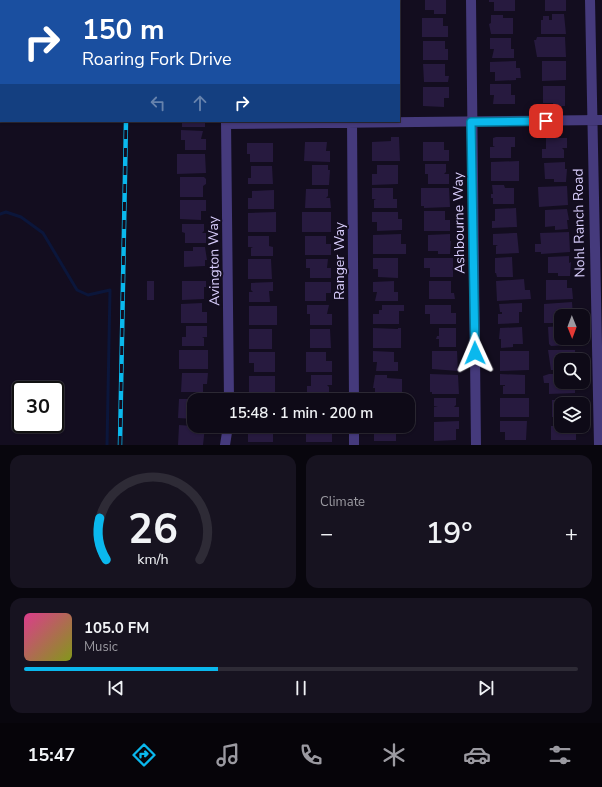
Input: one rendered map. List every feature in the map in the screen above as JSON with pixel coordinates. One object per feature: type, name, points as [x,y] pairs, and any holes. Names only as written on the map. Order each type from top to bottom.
[{"type":"street","name":"Ashbourne Way","points":[[471,0],[471,122],[476,445]]},
{"type":"street","name":"Nohl Ranch Road","points":[[590,0],[591,120],[599,445]]},
{"type":"street","points":[[226,122],[471,122],[602,120]]},
{"type":"street","name":"Avington Way","points":[[226,122],[229,393]]},
{"type":"street","name":"Ranger Way","points":[[352,122],[354,393]]},
{"type":"street","points":[[225,445],[227,433]]},
{"type":"street","points":[[354,433],[354,445]]},
{"type":"building","points":[[425,0],[446,0],[446,14],[434,14],[434,10],[425,10]]},
{"type":"building","points":[[489,0],[515,0],[515,11],[494,11],[494,2],[489,2]]},
{"type":"building","points":[[545,0],[566,0],[566,11],[545,11]]},
{"type":"building","points":[[552,14],[564,14],[566,34],[541,34],[541,20],[543,20],[543,16],[549,16],[549,20],[552,20]]},
{"type":"building","points":[[491,15],[503,15],[503,18],[513,18],[513,34],[491,34],[489,24],[491,23]]},
{"type":"building","points":[[422,18],[443,18],[443,26],[448,26],[448,37],[422,37]]},
{"type":"building","points":[[537,37],[565,37],[566,57],[537,57],[534,40],[536,40]]},
{"type":"building","points":[[490,38],[511,38],[511,49],[514,49],[514,58],[492,58],[494,49],[490,49]]},
{"type":"building","points":[[423,41],[445,41],[445,49],[448,49],[448,60],[423,60]]},
{"type":"building","points":[[516,61],[516,68],[520,68],[521,78],[516,78],[516,80],[495,81],[495,72],[490,72],[490,62]]},
{"type":"building","points":[[542,61],[566,61],[566,80],[542,81]]},
{"type":"building","points":[[423,64],[445,64],[445,76],[449,76],[448,82],[424,82]]},
{"type":"building","points":[[490,84],[511,84],[511,95],[515,95],[515,104],[493,104],[494,95],[490,95]]},
{"type":"building","points":[[543,86],[565,86],[565,106],[553,106],[553,103],[543,103]]},
{"type":"building","points":[[423,87],[449,87],[449,98],[444,98],[444,107],[423,106]]},
{"type":"building","points":[[182,122],[205,122],[205,127],[182,127]]},
{"type":"building","points":[[181,130],[203,131],[201,139],[206,139],[206,150],[185,150],[185,140],[181,140]]},
{"type":"building","points":[[391,137],[399,137],[400,161],[372,161],[372,142],[391,141]]},
{"type":"building","points":[[515,137],[515,147],[511,147],[511,158],[490,158],[490,147],[495,147],[493,146],[493,138]]},
{"type":"building","points":[[546,138],[567,138],[567,148],[562,148],[564,150],[564,158],[542,158],[542,149],[546,149]]},
{"type":"building","points":[[305,142],[327,142],[326,151],[330,151],[330,162],[304,161]]},
{"type":"building","points":[[423,142],[444,142],[444,150],[449,150],[449,161],[423,161]]},
{"type":"building","points":[[247,143],[273,143],[273,162],[250,162],[250,154],[247,154]]},
{"type":"building","points":[[177,154],[205,154],[206,173],[177,174]]},
{"type":"building","points":[[519,161],[519,181],[491,181],[491,162]]},
{"type":"building","points":[[565,162],[565,169],[567,169],[566,182],[554,182],[554,179],[545,179],[544,163]]},
{"type":"building","points":[[425,164],[446,164],[446,172],[444,174],[449,174],[449,184],[428,184],[428,174],[425,174]]},
{"type":"building","points":[[312,165],[328,165],[328,170],[330,170],[329,185],[312,185]]},
{"type":"building","points":[[377,165],[398,165],[398,184],[372,185],[372,174],[377,174]]},
{"type":"building","points":[[251,166],[272,166],[273,184],[248,184],[248,178],[251,178]]},
{"type":"building","points":[[180,177],[204,177],[206,179],[206,184],[203,186],[203,197],[180,197]]},
{"type":"building","points":[[492,185],[504,185],[505,188],[514,188],[514,204],[493,204],[493,198],[491,198],[491,194],[493,194]]},
{"type":"building","points":[[567,186],[568,205],[539,207],[538,187]]},
{"type":"building","points":[[372,188],[393,188],[393,199],[397,199],[397,208],[374,208],[374,200],[376,199],[372,199]]},
{"type":"building","points":[[421,188],[449,188],[450,207],[424,208],[424,206],[421,206]]},
{"type":"building","points":[[306,189],[328,189],[328,196],[326,198],[330,198],[331,208],[305,208]]},
{"type":"building","points":[[274,190],[274,209],[248,209],[248,198],[252,198],[252,191]]},
{"type":"building","points":[[180,200],[206,200],[206,211],[201,211],[201,220],[180,219]]},
{"type":"building","points":[[516,208],[517,227],[492,228],[492,221],[495,221],[495,209]]},
{"type":"building","points":[[567,209],[569,220],[567,220],[568,229],[555,230],[555,226],[545,227],[545,210]]},
{"type":"building","points":[[424,211],[445,211],[445,220],[450,220],[450,231],[424,231]]},
{"type":"building","points":[[276,212],[276,232],[248,232],[248,213]]},
{"type":"building","points":[[302,212],[331,212],[331,232],[302,232]]},
{"type":"building","points":[[372,212],[398,212],[398,219],[402,219],[402,230],[377,231],[377,222],[372,222]]},
{"type":"building","points":[[182,224],[204,224],[204,231],[202,233],[206,233],[206,243],[185,243],[185,233],[182,232]]},
{"type":"building","points":[[569,232],[570,252],[541,254],[541,252],[535,252],[535,244],[541,244],[540,233]]},
{"type":"building","points":[[517,233],[519,253],[496,254],[496,246],[498,245],[493,245],[493,234]]},
{"type":"building","points":[[401,234],[401,244],[406,244],[406,254],[373,254],[373,235]]},
{"type":"building","points":[[450,234],[450,254],[438,254],[438,251],[428,251],[428,235]]},
{"type":"building","points":[[248,236],[269,236],[269,246],[273,247],[273,256],[251,256],[251,248],[253,247],[248,247]]},
{"type":"building","points":[[305,236],[326,236],[326,244],[331,244],[331,255],[305,255]]},
{"type":"building","points":[[193,247],[205,247],[207,260],[205,260],[205,266],[184,267],[184,251],[193,251]]},
{"type":"building","points":[[569,256],[569,263],[571,262],[570,276],[558,276],[558,273],[548,273],[548,257]]},
{"type":"building","points":[[512,257],[513,277],[497,277],[495,273],[495,258]]},
{"type":"building","points":[[373,258],[398,258],[398,278],[378,277],[378,269],[373,269]]},
{"type":"building","points":[[424,258],[453,258],[453,277],[430,277],[430,268],[424,268]]},
{"type":"building","points":[[248,259],[271,259],[272,279],[248,279]]},
{"type":"building","points":[[306,259],[328,259],[327,268],[331,268],[331,278],[310,278],[310,268],[306,268]]},
{"type":"building","points":[[524,279],[525,290],[530,290],[531,299],[497,301],[496,281]]},
{"type":"building","points":[[546,280],[567,280],[567,288],[572,288],[573,299],[546,300]]},
{"type":"building","points":[[147,281],[154,281],[154,300],[147,300]]},
{"type":"building","points":[[182,281],[206,281],[206,287],[204,287],[204,299],[182,300]]},
{"type":"building","points":[[394,281],[394,292],[398,292],[398,301],[375,301],[377,292],[373,292],[373,282]]},
{"type":"building","points":[[429,281],[451,281],[451,293],[454,293],[455,299],[429,299]]},
{"type":"building","points":[[273,282],[273,291],[269,291],[270,302],[249,302],[249,292],[253,292],[251,290],[251,283]]},
{"type":"building","points":[[305,282],[331,282],[331,293],[326,293],[326,301],[305,301]]},
{"type":"building","points":[[572,302],[572,309],[554,309],[554,323],[544,323],[544,304]]},
{"type":"building","points":[[202,303],[202,312],[207,312],[207,323],[181,323],[181,304]]},
{"type":"building","points":[[522,303],[522,312],[519,312],[519,323],[498,324],[498,314],[502,314],[502,312],[500,312],[499,304]]},
{"type":"building","points":[[307,305],[329,305],[327,314],[332,314],[332,325],[310,325],[310,314],[307,314]]},
{"type":"building","points":[[382,305],[404,305],[404,311],[399,311],[399,324],[373,324],[373,314],[379,314],[379,310],[382,310]]},
{"type":"building","points":[[425,305],[451,305],[451,313],[456,313],[456,324],[430,324],[430,314],[425,314]]},
{"type":"building","points":[[249,306],[277,306],[277,325],[249,325]]},
{"type":"building","points":[[186,326],[207,326],[207,337],[202,337],[204,338],[204,346],[182,346],[182,337],[186,337]]},
{"type":"building","points":[[522,327],[523,344],[513,344],[513,347],[501,348],[501,339],[499,339],[500,328]]},
{"type":"building","points":[[548,327],[554,327],[554,345],[570,345],[551,346],[549,344]]},
{"type":"building","points":[[373,328],[401,328],[401,348],[373,348]]},
{"type":"building","points":[[439,328],[456,328],[456,347],[439,347],[439,339],[436,339],[437,336],[439,336]]},
{"type":"building","points":[[249,329],[272,329],[272,349],[249,349]]},
{"type":"building","points":[[310,329],[330,329],[331,348],[310,348]]},
{"type":"building","points":[[179,350],[208,350],[208,369],[179,369]]},
{"type":"building","points":[[548,350],[575,350],[575,353],[554,353],[554,370],[551,370]]},
{"type":"building","points":[[373,351],[394,352],[394,362],[398,362],[398,371],[376,371],[377,362],[373,362]]},
{"type":"building","points":[[432,351],[457,351],[458,371],[432,369]]},
{"type":"building","points":[[500,351],[529,351],[529,370],[500,371]]},
{"type":"building","points":[[249,352],[275,352],[275,372],[254,372],[254,363],[249,363]]},
{"type":"building","points":[[306,352],[326,352],[326,361],[332,361],[332,372],[306,372]]},
{"type":"building","points":[[182,373],[208,373],[207,384],[203,384],[203,392],[181,392]]},
{"type":"building","points":[[430,374],[458,375],[459,394],[432,394],[432,392],[430,392]]},
{"type":"building","points":[[500,374],[525,375],[525,394],[503,394],[503,386],[505,385],[500,385]]},
{"type":"building","points":[[554,374],[554,389],[575,389],[575,393],[549,394],[549,383],[544,383],[543,376]]},
{"type":"building","points":[[311,375],[332,375],[332,385],[327,385],[329,387],[329,393],[307,393],[307,386],[311,386]]},
{"type":"building","points":[[375,375],[387,375],[387,378],[402,379],[402,393],[375,393],[375,388],[373,388]]},
{"type":"building","points":[[249,376],[275,376],[275,393],[249,393]]},
{"type":"building","points":[[434,398],[456,398],[456,405],[454,407],[459,407],[459,417],[434,417],[434,407],[438,406],[434,406]]},
{"type":"building","points":[[500,398],[529,398],[529,417],[500,417]]},
{"type":"building","points":[[179,399],[187,399],[187,419],[178,418]]},
{"type":"building","points":[[552,400],[554,400],[554,417],[552,417]]},
{"type":"building","points":[[459,421],[459,429],[456,429],[456,440],[434,441],[434,422]]},
{"type":"building","points":[[500,421],[527,421],[526,440],[505,440],[505,432],[500,432]]},
{"type":"building","points":[[179,425],[187,426],[187,433],[204,433],[203,445],[178,445]]},
{"type":"building","points":[[551,426],[554,426],[554,433],[576,433],[576,440],[551,440]]},
{"type":"building","points":[[248,433],[273,433],[273,442],[248,442]]},
{"type":"building","points":[[306,433],[332,433],[332,442],[306,442]]},
{"type":"building","points":[[374,433],[396,433],[396,441],[374,441]]},
{"type":"waterway","points":[[0,214],[6,212],[21,217],[43,233],[77,290],[88,295],[110,290],[107,445]]},
{"type":"railway","points":[[120,445],[126,122]]},
{"type":"route","points":[[475,353],[471,122],[546,121]]}]
